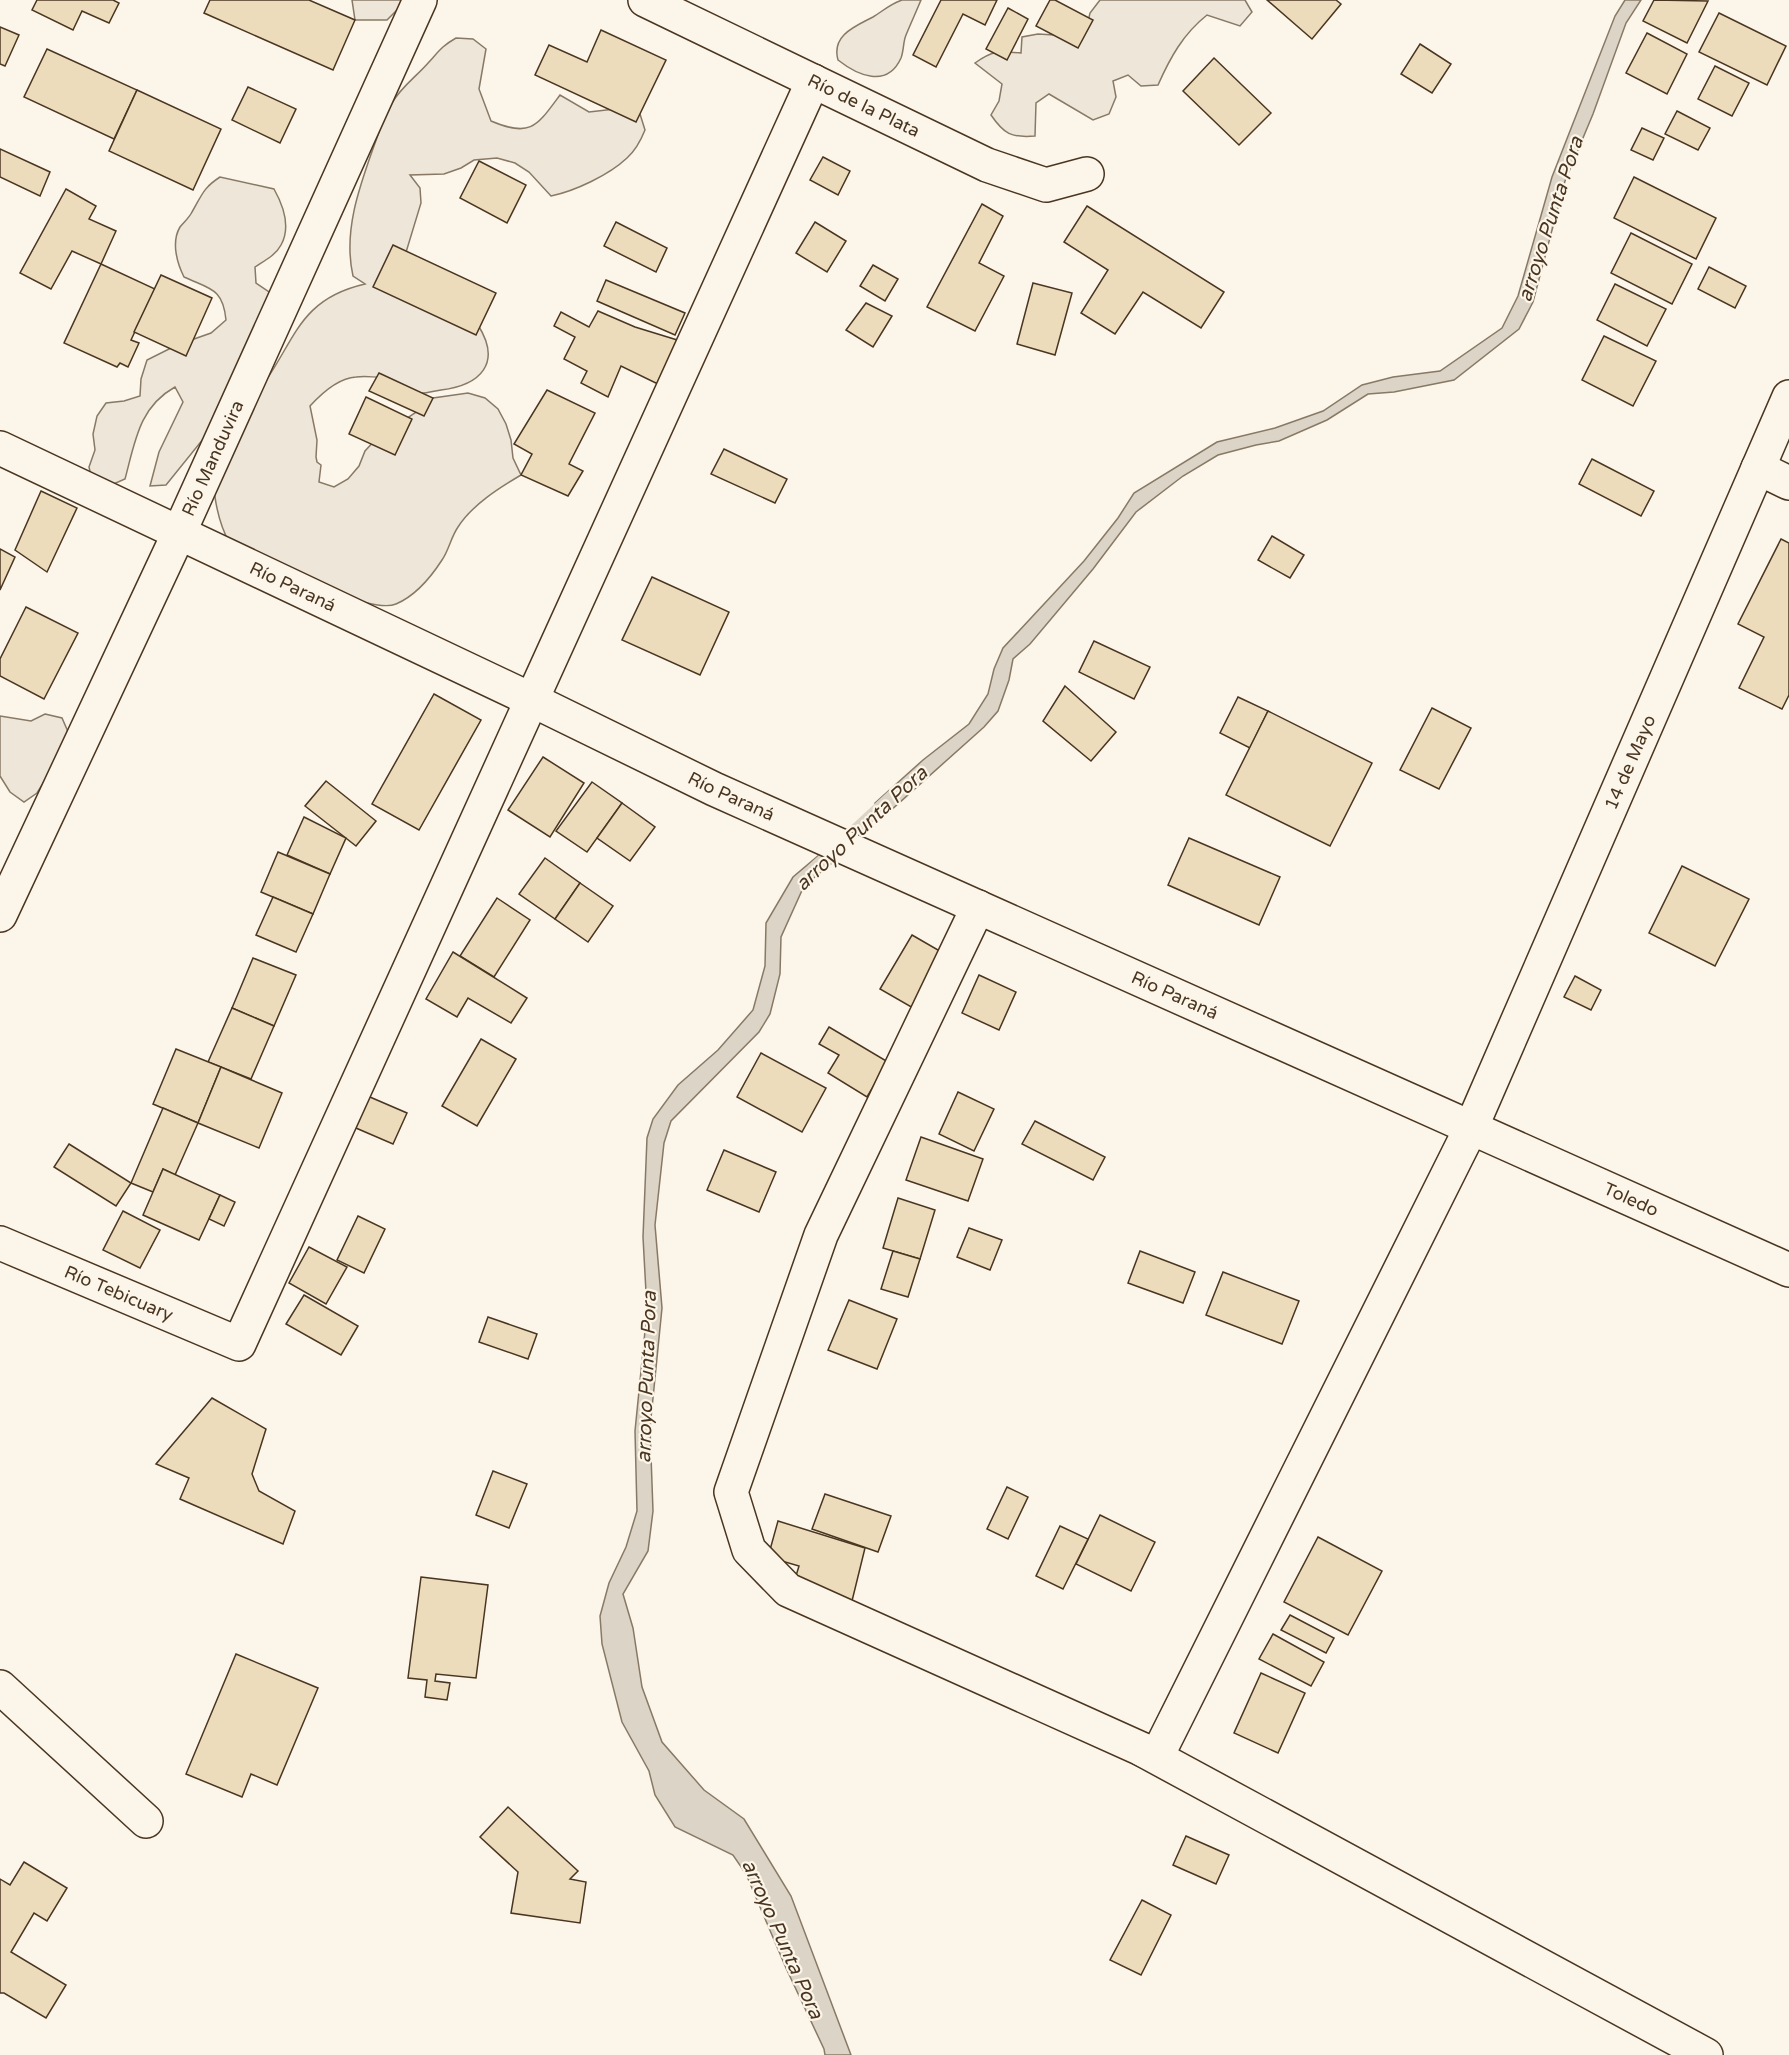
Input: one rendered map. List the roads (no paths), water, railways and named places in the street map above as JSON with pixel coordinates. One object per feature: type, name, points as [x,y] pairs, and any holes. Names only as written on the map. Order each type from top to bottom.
[{"type":"street","name":"Río Manduvira","points":[[0,915],[179,533],[420,0]]},
{"type":"street","name":"Río de la Plata","points":[[645,0],[987,165],[1046,185],[1088,174]]},
{"type":"street","points":[[532,699],[813,81]]},
{"type":"street","name":"14 de Mayo","points":[[1143,1750],[1157,1756],[1471,1128],[1789,398]]},
{"type":"street","name":"Río Paraná","points":[[0,448],[532,699],[714,789],[1471,1128]]},
{"type":"street","points":[[1758,468],[1789,483]]},
{"type":"street","name":"Río Tebicuary","points":[[0,1242],[239,1344],[532,699]]},
{"type":"street","points":[[978,907],[821,1235],[731,1492],[749,1550],[788,1590],[1143,1750],[1706,2055]]},
{"type":"street","name":"Toledo","points":[[1471,1128],[1789,1270]]},
{"type":"street","points":[[0,1687],[146,1821]]},
{"type":"water","points":[[1625,0],[1641,0],[1626,23],[1593,114],[1565,181],[1533,302],[1519,329],[1454,380],[1394,392],[1368,394],[1327,420],[1279,441],[1218,455],[1183,476],[1136,512],[1093,569],[1030,644],[1013,659],[1009,680],[998,711],[984,727],[890,811],[875,803],[923,760],[969,724],[988,694],[994,669],[1003,648],[1084,561],[1118,518],[1134,493],[1217,442],[1275,428],[1323,411],[1362,385],[1393,377],[1440,371],[1502,328],[1518,296],[1552,177],[1615,16]]},
{"type":"water","points":[[818,856],[832,863],[804,886],[781,937],[780,974],[770,1014],[759,1032],[671,1121],[664,1143],[655,1225],[662,1308],[650,1428],[653,1511],[648,1551],[623,1594],[633,1628],[642,1687],[662,1742],[704,1790],[744,1819],[791,1896],[851,2055],[825,2055],[746,1874],[733,1855],[675,1827],[655,1795],[649,1771],[622,1722],[602,1644],[600,1616],[609,1583],[626,1547],[637,1511],[635,1431],[647,1311],[643,1237],[647,1138],[653,1119],[678,1085],[718,1050],[753,1010],[765,966],[766,923],[793,877]]},
{"type":"waterway","name":"arroyo Punta Pora","points":[[812,870],[892,796]]}]
